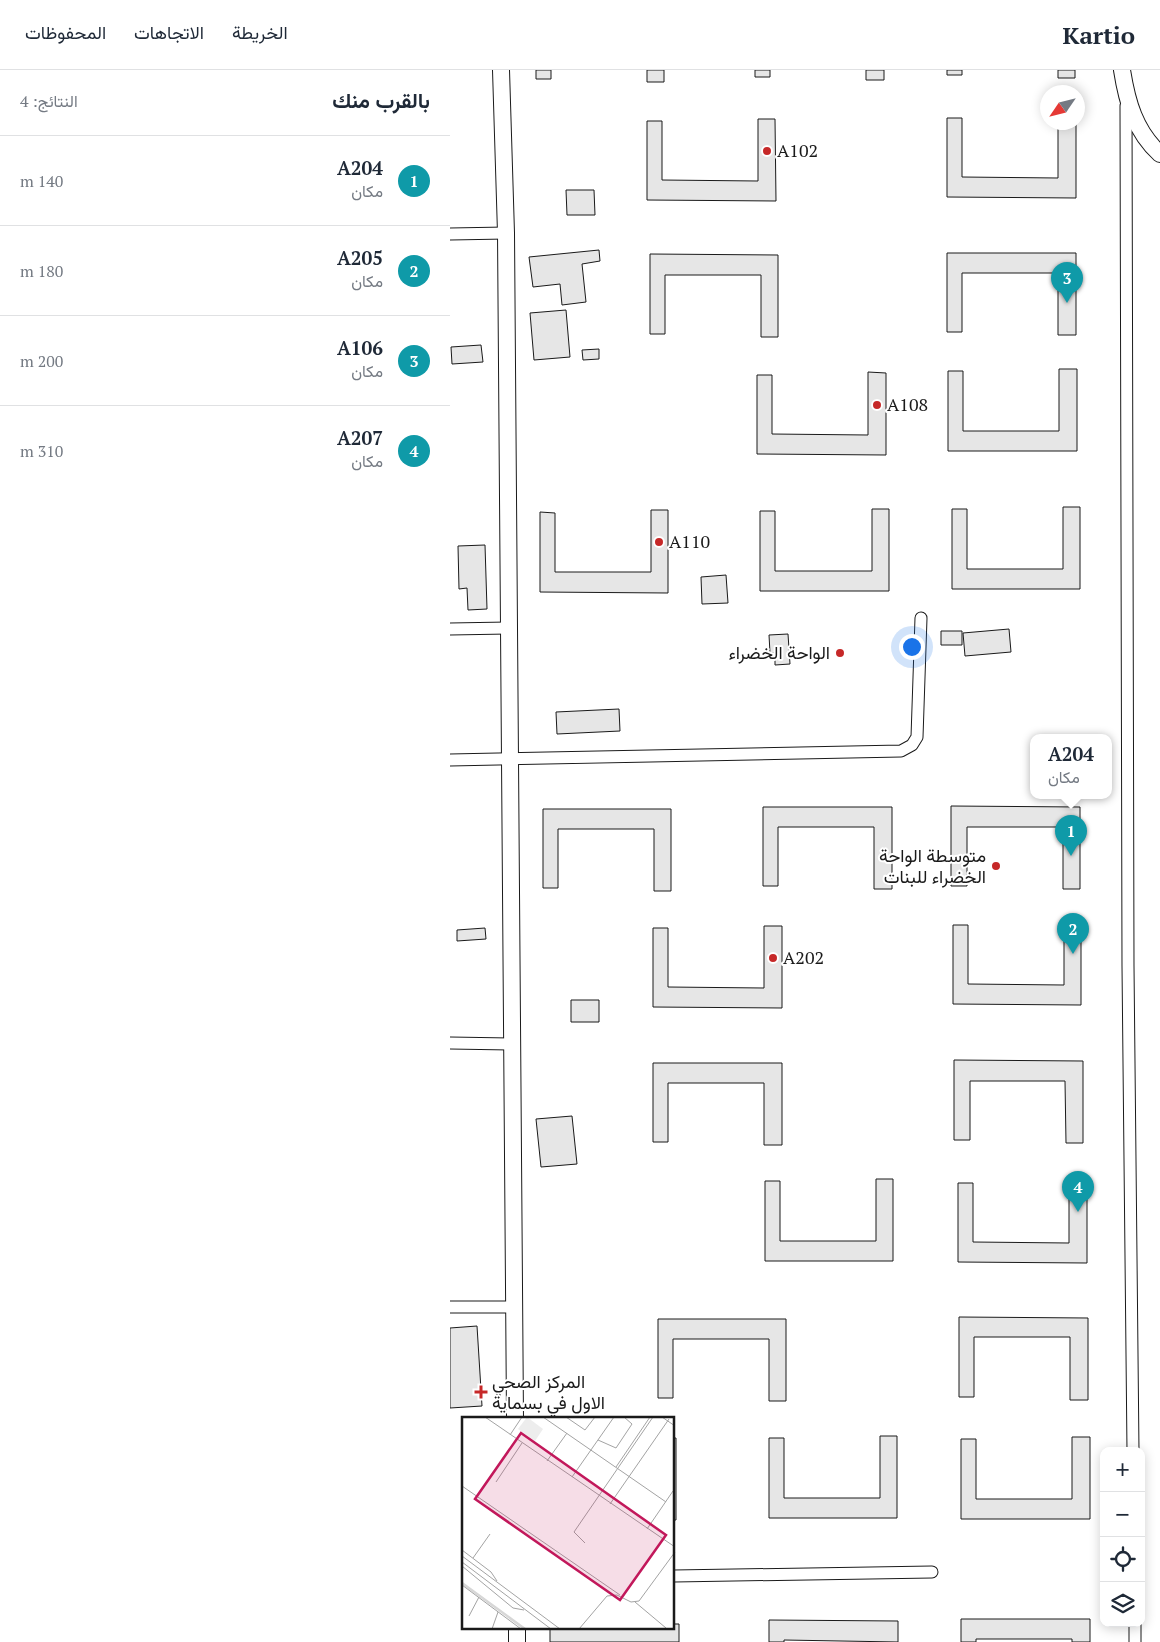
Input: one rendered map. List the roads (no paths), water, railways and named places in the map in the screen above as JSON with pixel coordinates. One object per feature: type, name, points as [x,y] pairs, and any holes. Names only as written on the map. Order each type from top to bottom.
[{"type":"street","points":[[501,70],[506,233],[515,1417]]},
{"type":"street","points":[[1122,70],[1126,96],[1128,966],[1133,1447]]},
{"type":"street","points":[[1126,96],[1132,115],[1142,133],[1160,154]]},
{"type":"street","points":[[450,234],[506,233]]},
{"type":"street","points":[[450,760],[900,751],[912,745],[917,737],[921,618]]},
{"type":"street","points":[[450,629],[508,628]]},
{"type":"street","points":[[450,1043],[512,1044]]},
{"type":"street","points":[[450,1307],[514,1307]]},
{"type":"street","points":[[675,1576],[932,1572]]},
{"type":"street","points":[[1135,1627],[1135,1642]]},
{"type":"place","name":"A102","points":[[767,151]]},
{"type":"place","name":"A106","points":[[1067,303]]},
{"type":"place","name":"A108","points":[[877,405]]},
{"type":"place","name":"A110","points":[[659,542]]},
{"type":"place","name":"الواحة الخضراء","points":[[840,653]]},
{"type":"place","name":"A204","points":[[1071,856]]},
{"type":"place","name":"متوسطة الواحة الخضراء للبنات","points":[[996,866]]},
{"type":"place","name":"A205","points":[[1073,954]]},
{"type":"place","name":"A202","points":[[773,958]]},
{"type":"place","name":"A207","points":[[1078,1212]]},
{"type":"place","name":"المركز الصحي الاول في بسماية","points":[[481,1392]]}]
